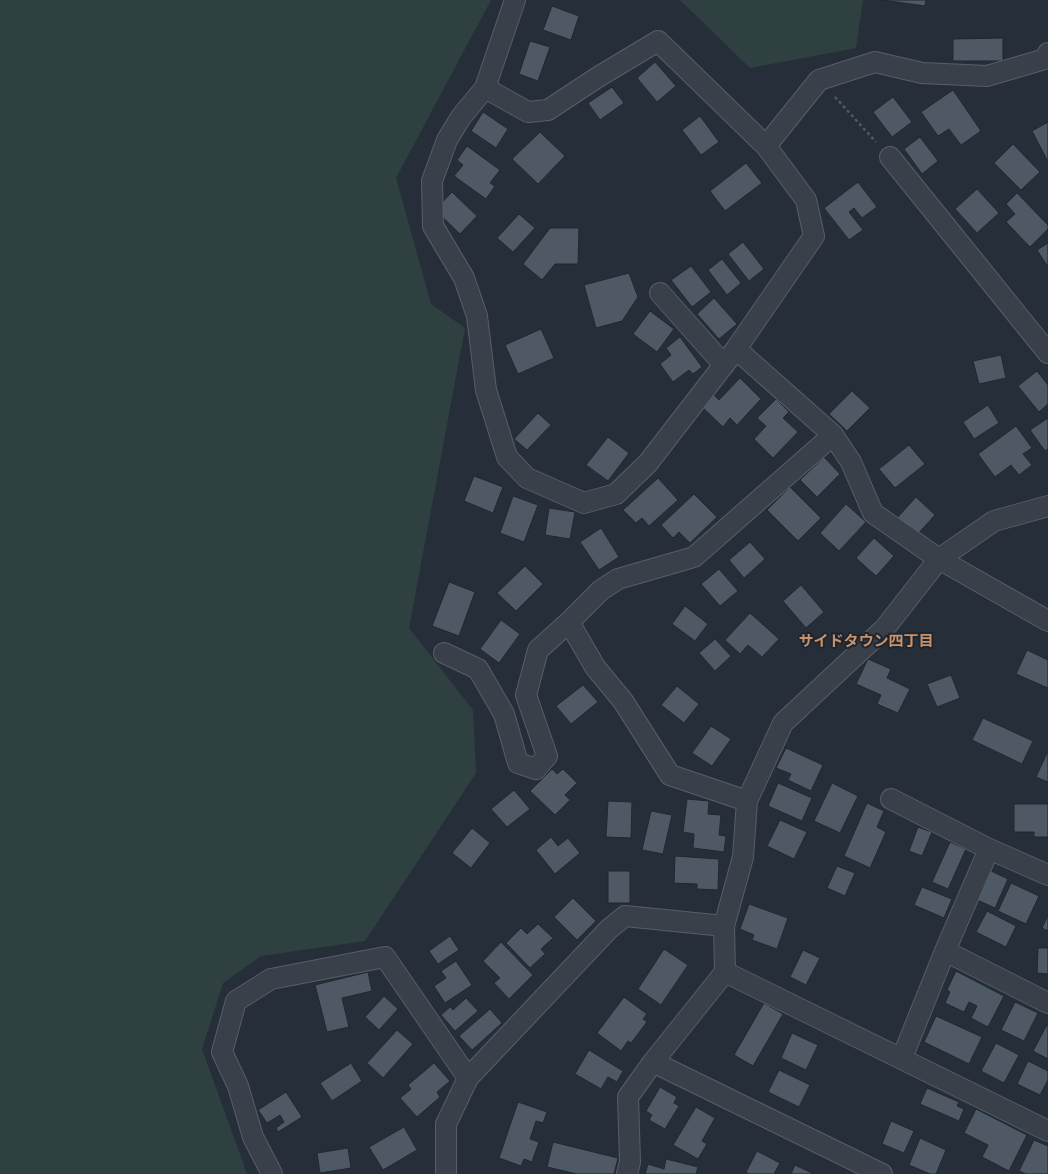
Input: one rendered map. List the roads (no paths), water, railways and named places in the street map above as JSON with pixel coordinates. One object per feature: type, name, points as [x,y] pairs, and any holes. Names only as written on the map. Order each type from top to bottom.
[{"type":"street","points":[[485,88],[528,112],[548,110],[598,77],[658,41],[766,146],[806,200],[814,236],[724,365],[648,462],[616,494],[584,503],[527,478],[507,457],[486,390],[477,316],[464,278],[433,226],[432,181],[445,147],[460,117],[485,88],[515,0]]},
{"type":"street","points":[[766,146],[819,80],[876,62],[922,73],[987,76],[1044,59],[1048,53]]},
{"type":"street","points":[[890,157],[1048,353]]},
{"type":"street","points":[[660,293],[724,365]]},
{"type":"street","points":[[736,348],[833,435],[851,462],[873,514],[939,560],[1048,621]]},
{"type":"street","points":[[444,653],[478,669],[504,714],[518,763],[536,769],[547,756],[526,695],[538,650],[602,590],[618,579],[694,557],[833,435]]},
{"type":"street","points":[[627,1174],[630,1162],[628,1097],[653,1062],[725,972],[724,926],[743,857],[747,801],[783,723],[885,628],[939,560],[994,521],[1048,506]]},
{"type":"street","points":[[569,622],[595,667],[623,701],[670,775],[747,801]]},
{"type":"street","points":[[891,798],[990,849],[1048,875]]},
{"type":"street","points":[[902,1058],[945,951],[990,849]]},
{"type":"street","points":[[446,1174],[446,1124],[468,1078],[609,929],[625,916],[724,926]]},
{"type":"street","points":[[945,951],[1048,1003]]},
{"type":"street","points":[[272,1174],[253,1137],[238,1086],[222,1052],[236,1001],[271,979],[385,958],[468,1078]]},
{"type":"street","points":[[725,972],[1048,1131]]},
{"type":"street","points":[[653,1062],[882,1174]]},
{"type":"district","name":"サイドタウン四丁目","points":[[866,642]]}]
